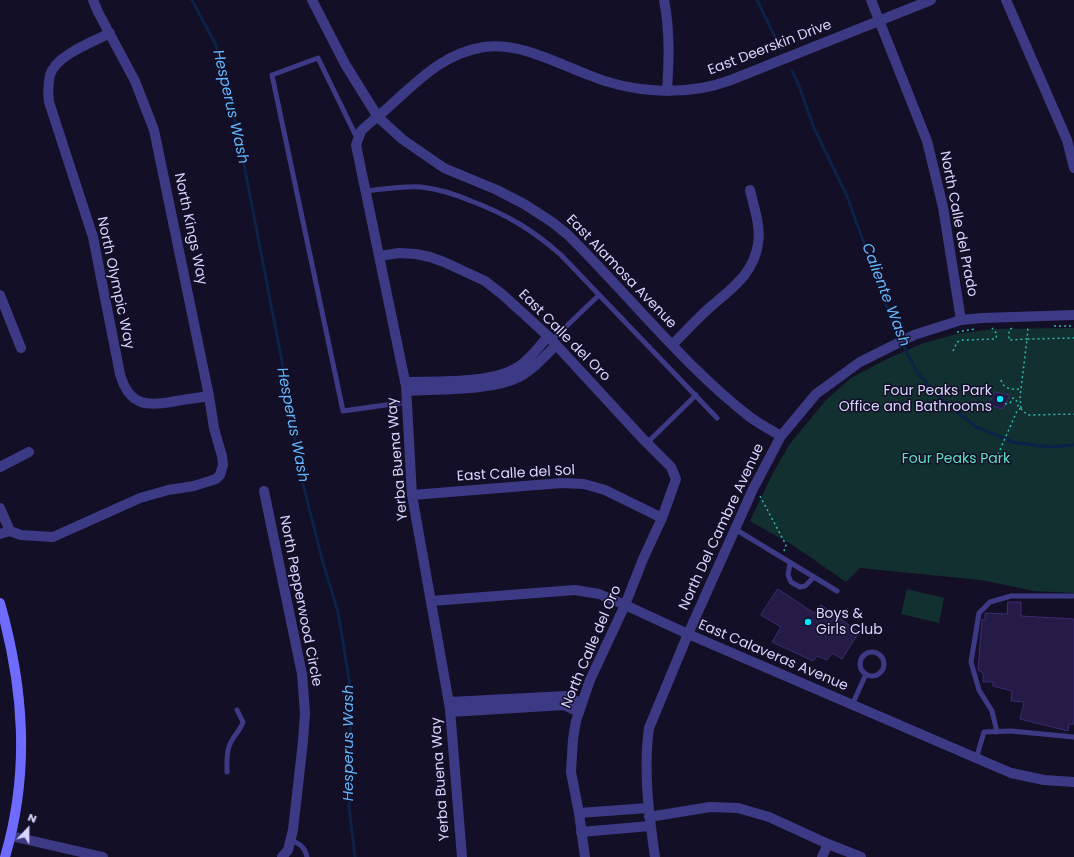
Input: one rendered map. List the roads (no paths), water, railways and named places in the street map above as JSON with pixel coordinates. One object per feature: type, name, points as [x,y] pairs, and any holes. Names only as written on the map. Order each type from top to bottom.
[{"type":"main road","points":[[0,603],[10,636],[21,709],[20,775],[11,836],[5,857]]},
{"type":"street","name":"North Kings Way","points":[[10,531],[21,535],[54,537],[140,498],[168,490],[194,486],[216,480],[220,475],[223,465],[214,428],[209,396],[154,130],[135,81],[93,0]]},
{"type":"street","name":"East Alamosa Avenue","points":[[312,0],[344,64],[378,116],[402,139],[444,168],[497,190],[524,204],[552,222],[580,247],[672,345],[725,397],[751,418],[781,436]]},
{"type":"street","points":[[664,0],[669,26],[667,91]]},
{"type":"street","name":"North Calle del Prado","points":[[871,0],[927,141],[943,207],[961,320]]},
{"type":"street","name":"East Deerskin Drive","points":[[378,116],[431,70],[450,58],[485,47],[503,47],[526,51],[552,59],[617,85],[667,91],[696,89],[714,86],[931,0]]},
{"type":"street","points":[[1006,0],[1067,140],[1074,168]]},
{"type":"street","name":"North Olympic Way","points":[[110,33],[69,54],[55,65],[50,73],[48,95],[93,237],[120,374],[125,389],[132,397],[149,405],[209,396]]},
{"type":"street","points":[[358,138],[361,131],[378,116]]},
{"type":"street","name":"Yerba Buena Way","points":[[358,138],[356,145],[406,387],[412,495],[449,707],[462,857]]},
{"type":"street","points":[[672,345],[707,310],[742,279],[752,265],[758,244],[759,233],[750,190]]},
{"type":"street","name":"East Calle del Oro","points":[[380,256],[399,253],[416,254],[437,259],[485,281],[503,295],[552,340],[671,467],[676,479]]},
{"type":"street","points":[[0,295],[21,348]]},
{"type":"street","name":"North Del Cambre Avenue","points":[[655,857],[649,817],[647,744],[650,728],[688,634],[735,529],[753,489],[781,436],[816,394],[839,376],[860,362],[914,335],[961,320],[982,318],[1074,316]]},
{"type":"street","points":[[406,387],[475,379],[501,374],[517,367],[552,340]]},
{"type":"street","points":[[0,467],[29,452]]},
{"type":"street","name":"North Calle del Oro","points":[[585,857],[572,772],[573,739],[580,707],[590,680],[625,605],[643,559],[662,518],[676,479]]},
{"type":"street","name":"East Calle del Sol","points":[[412,495],[562,484],[584,484],[605,490],[662,518]]},
{"type":"street","name":"North Pepperwood Circle","points":[[264,490],[302,674],[305,713],[294,830],[288,850],[282,857]]},
{"type":"street","points":[[0,508],[10,531],[0,534]]},
{"type":"street","name":"East Calaveras Avenue","points":[[431,601],[575,590],[599,594],[1010,773],[1028,778],[1074,782]]},
{"type":"street","points":[[449,707],[564,705],[580,707]]},
{"type":"street","points":[[581,832],[649,817],[710,807],[738,808],[769,817],[828,844],[861,857]]},
{"type":"street","points":[[579,813],[649,817]]},
{"type":"street","points":[[11,836],[103,857]]},
{"type":"street","points":[[822,857],[828,844]]},
{"type":"lane","points":[[358,138],[318,58],[272,75],[343,411],[407,402]]},
{"type":"lane","points":[[366,191],[421,187],[459,196],[520,224],[548,243],[717,418]]},
{"type":"lane","points":[[552,340],[599,295]]},
{"type":"lane","points":[[647,443],[696,395]]},
{"type":"lane","points":[[735,529],[837,591]]},
{"type":"lane","points":[[790,563],[788,575],[790,582],[800,587],[805,586],[814,577]]},
{"type":"lane","points":[[997,732],[992,711],[979,690],[971,662],[979,613],[990,602],[1011,596],[1074,596]]},
{"type":"lane","points":[[868,652],[876,652],[884,661],[883,669],[874,676],[866,674],[863,672],[860,665],[862,658],[868,652]]},
{"type":"lane","points":[[852,705],[866,674]]},
{"type":"lane","points":[[227,772],[228,748],[232,740],[239,732],[243,722],[237,710]]},
{"type":"lane","points":[[976,759],[984,732],[1011,731],[1074,737]]},
{"type":"lane","points":[[291,840],[305,849],[307,857]]},
{"type":"waterway","name":"Hesperus Wash","points":[[192,0],[216,45],[238,133],[283,367],[302,480],[323,563],[338,612],[349,679],[351,745],[349,807],[355,857]]},
{"type":"waterway","name":"Caliente Wash","points":[[757,0],[781,49]]},
{"type":"waterway","name":"Caliente Wash","points":[[792,71],[814,128],[847,196],[895,329],[917,372],[941,399],[976,427],[1013,442],[1049,447],[1074,445]]},
{"type":"place","name":"Four Peaks Park Office and Bathrooms","points":[[1000,399]]},
{"type":"place","name":"Boys & Girls Club","points":[[808,622]]},
{"type":"park label","name":"Four Peaks Park","points":[[956,459]]}]
